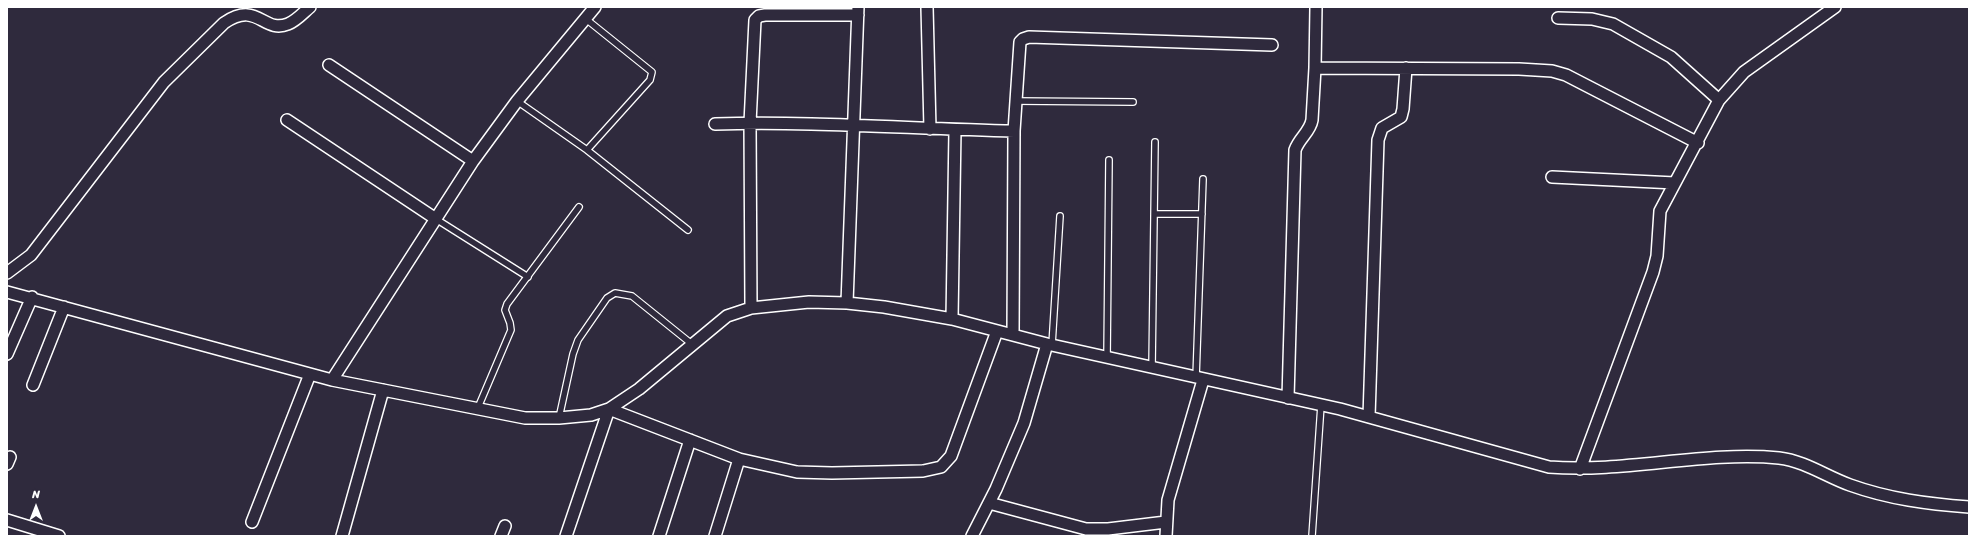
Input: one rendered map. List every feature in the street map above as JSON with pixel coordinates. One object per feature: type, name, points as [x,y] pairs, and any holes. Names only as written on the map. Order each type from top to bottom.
[{"type":"street","points":[[7,273],[31,255],[164,82],[224,23],[233,16],[242,13],[253,14],[271,24],[279,26],[287,25],[310,7]]},
{"type":"street","points":[[332,380],[473,161],[517,101],[595,7]]},
{"type":"street","points":[[927,7],[930,129]]},
{"type":"street","points":[[1288,398],[1295,150],[1298,143],[1311,128],[1315,68],[1316,7]]},
{"type":"street","points":[[1580,469],[1653,272],[1657,256],[1660,211],[1698,143],[1719,100],[1744,72],[1835,7]]},
{"type":"street","points":[[751,308],[750,123],[753,26],[755,20],[759,16],[858,11],[847,303]]},
{"type":"street","points":[[1558,18],[1592,19],[1613,24],[1671,57],[1719,100]]},
{"type":"street","points":[[1013,335],[1014,101],[1018,46],[1022,39],[1029,37],[1272,45]]},
{"type":"street","points":[[329,65],[473,161]]},
{"type":"street","points":[[1315,68],[1552,71],[1566,75],[1698,143]]},
{"type":"street","points":[[1369,417],[1378,140],[1382,128],[1401,117],[1406,68]]},
{"type":"street","points":[[287,120],[436,219]]},
{"type":"street","points":[[715,124],[750,123],[854,125],[955,130],[1014,131]]},
{"type":"street","points":[[952,318],[955,130]]},
{"type":"street","points":[[1552,177],[1675,183]]},
{"type":"street","points":[[7,292],[32,297],[332,380],[477,410],[525,418],[559,418],[591,415],[609,409],[635,393],[727,316],[751,308],[809,302],[847,303],[884,307],[952,318],[1050,345],[1152,369],[1321,405],[1369,417],[1524,462],[1549,467],[1580,469],[1715,458],[1782,458],[1803,464],[1848,484],[1878,494],[1939,505],[1969,507]]},
{"type":"street","points":[[7,354],[32,297]]},
{"type":"street","points":[[33,385],[64,307]]},
{"type":"street","points":[[609,409],[739,459],[787,471],[807,473],[923,471],[941,467],[951,456],[997,331]]},
{"type":"street","points":[[972,536],[989,503],[1024,423],[1050,345]]},
{"type":"street","points":[[252,522],[310,374]]},
{"type":"street","points":[[1166,536],[1168,500],[1199,379]]},
{"type":"street","points":[[342,536],[383,390]]},
{"type":"street","points":[[566,536],[609,409]]},
{"type":"street","points":[[659,536],[690,440]]},
{"type":"street","points":[[715,536],[739,459]]},
{"type":"street","points":[[989,503],[1086,529],[1102,530],[1166,522]]},
{"type":"street","points":[[7,520],[59,536]]},
{"type":"lane","points":[[586,19],[652,72],[650,80],[587,150]]},
{"type":"lane","points":[[517,101],[587,150],[688,230]]},
{"type":"lane","points":[[1014,101],[1133,102]]},
{"type":"lane","points":[[1152,369],[1155,142]]},
{"type":"lane","points":[[1107,358],[1109,160]]},
{"type":"lane","points":[[1199,379],[1203,179]]},
{"type":"lane","points":[[477,410],[510,330],[510,323],[505,310],[507,304],[579,207]]},
{"type":"lane","points":[[1154,214],[1202,214]]},
{"type":"lane","points":[[1050,345],[1060,216]]},
{"type":"lane","points":[[436,219],[528,277]]},
{"type":"lane","points":[[559,418],[573,354],[578,340],[607,298],[615,294],[632,296],[693,345]]},
{"type":"lane","points":[[1312,536],[1321,405]]}]
